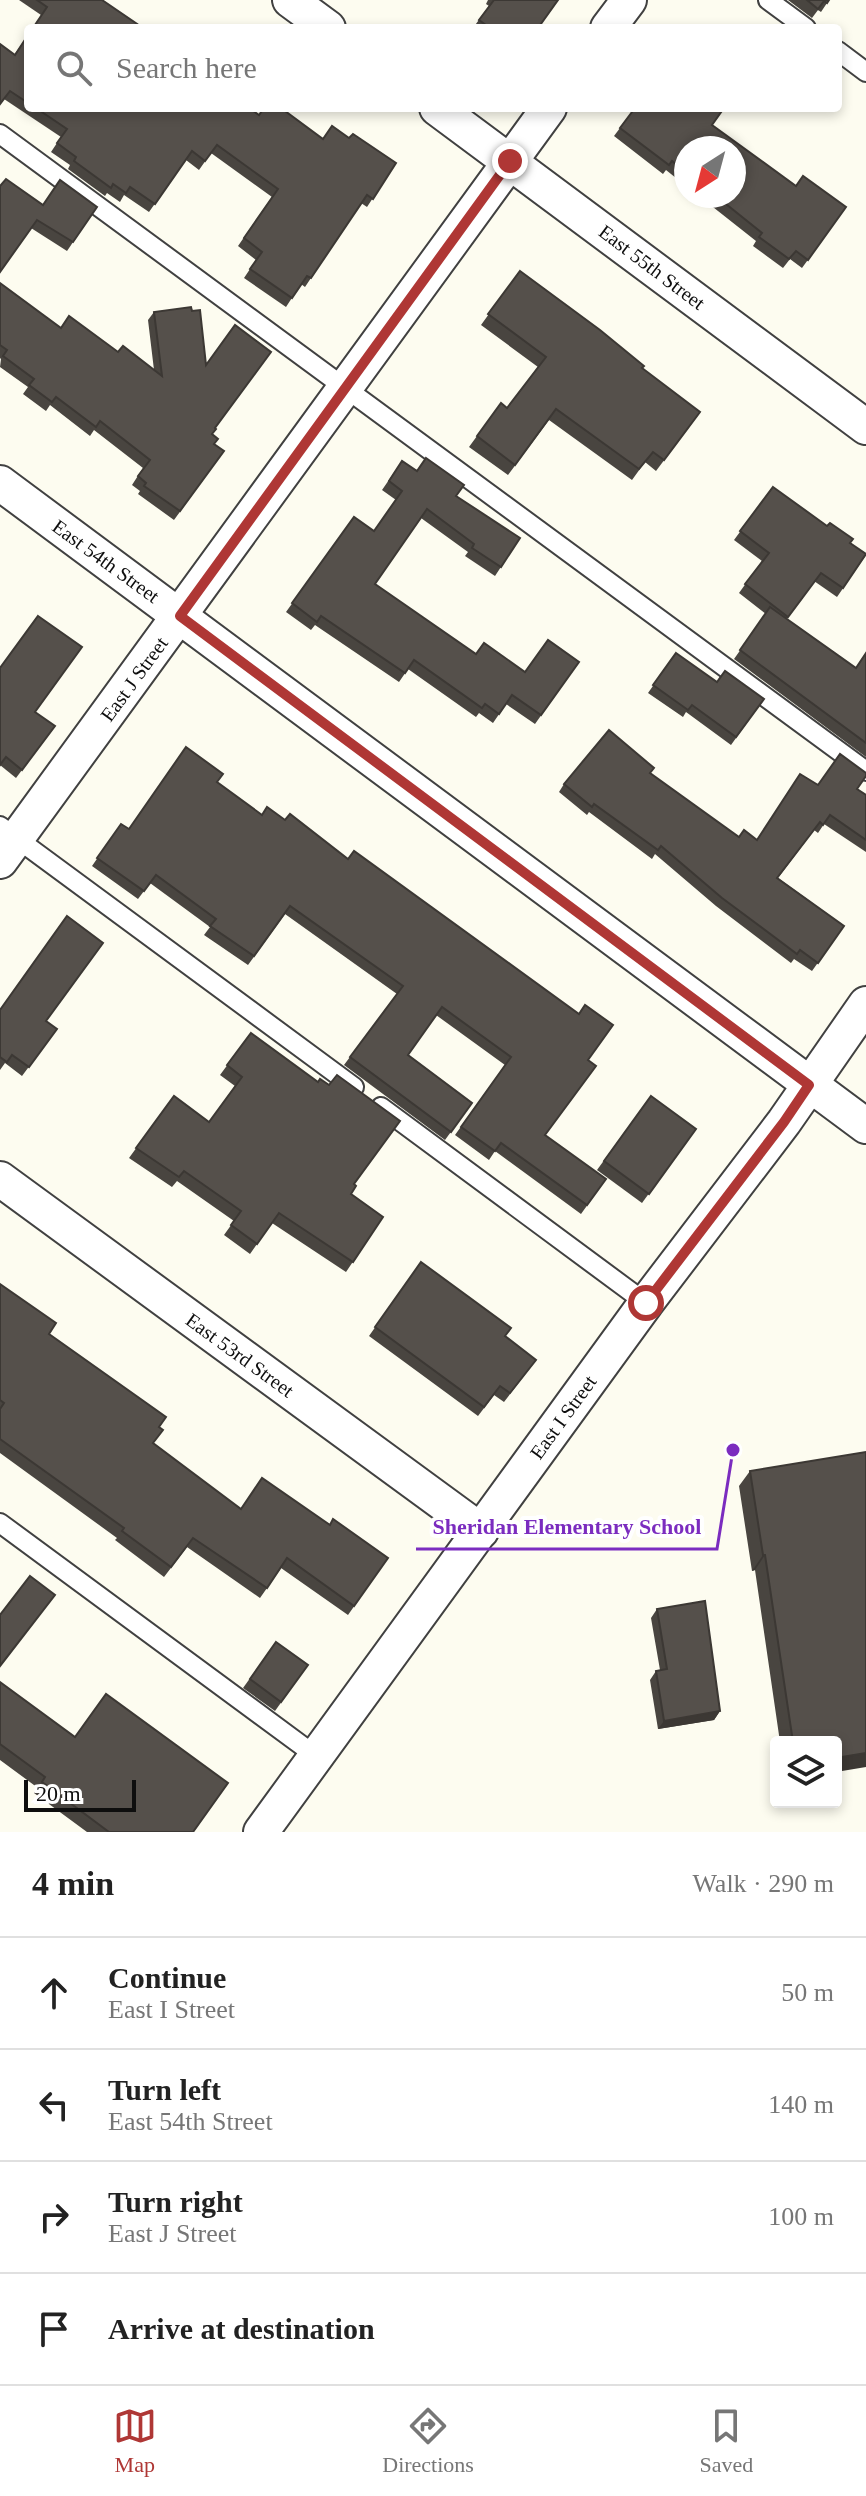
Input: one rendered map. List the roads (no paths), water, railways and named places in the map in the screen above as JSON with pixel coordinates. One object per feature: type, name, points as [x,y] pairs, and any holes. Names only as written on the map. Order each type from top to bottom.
[{"type":"street","points":[[290,0],[323,24]]},
{"type":"street","points":[[611,24],[629,0]]},
{"type":"street","name":"East 55th Street","points":[[443,112],[866,427]]},
{"type":"street","name":"East J Street","points":[[6,842],[180,616],[546,112]]},
{"type":"street","name":"East 54th Street","points":[[0,483],[866,1126]]},
{"type":"street","name":"East I Street","points":[[261,1832],[646,1303],[784,1122],[866,1004]]},
{"type":"street","name":"East 53rd Street","points":[[0,1179],[481,1531]]},
{"type":"lane","points":[[768,0],[801,24]]},
{"type":"lane","points":[[842,54],[866,72]]},
{"type":"lane","points":[[0,134],[866,771]]},
{"type":"lane","points":[[6,842],[646,1303]]},
{"type":"lane","points":[[0,1523],[316,1756]]},
{"type":"place","name":"Sheridan Elementary School","points":[[733,1450]]}]
